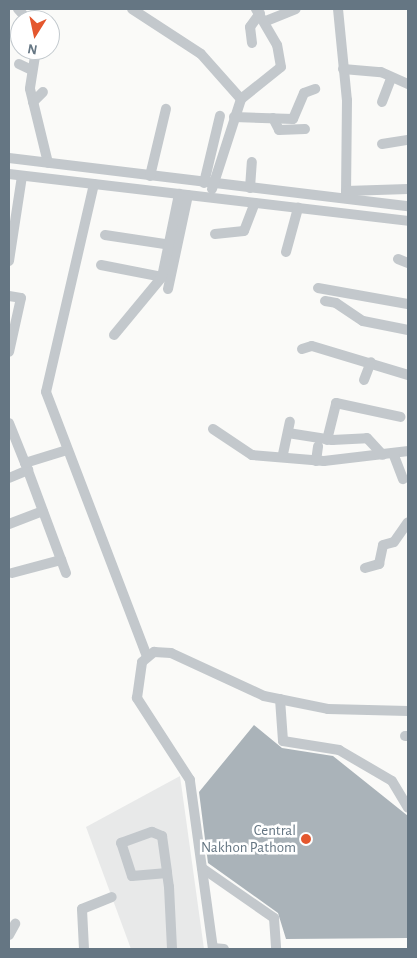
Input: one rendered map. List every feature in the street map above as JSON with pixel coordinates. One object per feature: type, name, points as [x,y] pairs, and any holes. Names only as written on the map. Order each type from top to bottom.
[{"type":"street","points":[[132,9],[201,54],[241,98]]},
{"type":"street","points":[[252,43],[250,26],[261,14],[296,9]]},
{"type":"street","points":[[338,9],[347,100],[346,195]]},
{"type":"street","points":[[210,189],[241,98],[281,67],[261,14]]},
{"type":"street","points":[[34,60],[32,70],[33,102],[55,171]]},
{"type":"street","points":[[19,64],[32,70]]},
{"type":"street","points":[[343,69],[381,72],[390,78],[408,84]]},
{"type":"street","points":[[382,102],[390,78]]},
{"type":"street","points":[[234,117],[296,117],[304,93],[315,89]]},
{"type":"street","points":[[33,102],[43,92]]},
{"type":"street","points":[[150,176],[166,109]]},
{"type":"street","points":[[210,189],[220,116]]},
{"type":"street","points":[[273,118],[279,130],[305,129]]},
{"type":"street","points":[[382,144],[408,140]]},
{"type":"street","points":[[9,158],[94,184],[183,195],[210,189],[250,188],[346,195],[408,206]]},
{"type":"street","points":[[250,188],[252,162]]},
{"type":"street","points":[[9,174],[22,176],[55,171],[150,176],[210,189],[255,203],[408,221]]},
{"type":"street","points":[[9,261],[14,202],[22,176]]},
{"type":"street","points":[[94,184],[46,392],[66,450],[147,656]]},
{"type":"street","points":[[346,195],[408,189]]},
{"type":"street","points":[[114,335],[162,277],[183,195]]},
{"type":"street","points":[[168,289],[183,195]]},
{"type":"street","points":[[215,234],[244,231],[255,203]]},
{"type":"street","points":[[286,252],[298,208]]},
{"type":"street","points":[[105,235],[171,245]]},
{"type":"street","points":[[398,259],[408,263]]},
{"type":"street","points":[[101,265],[162,277]]},
{"type":"street","points":[[318,288],[408,304]]},
{"type":"street","points":[[9,296],[22,298],[9,352]]},
{"type":"street","points":[[324,301],[336,303],[364,321],[408,330]]},
{"type":"street","points":[[302,349],[312,346],[371,362],[408,375]]},
{"type":"street","points":[[364,380],[371,362]]},
{"type":"street","points":[[316,461],[336,403],[401,417]]},
{"type":"street","points":[[283,454],[290,422]]},
{"type":"street","points":[[9,423],[12,438],[26,467],[66,573]]},
{"type":"street","points":[[213,429],[252,455],[283,454],[316,461],[408,451]]},
{"type":"street","points":[[288,433],[323,443],[367,438],[388,454],[403,479]]},
{"type":"street","points":[[9,478],[26,467],[66,450]]},
{"type":"street","points":[[9,524],[43,511]]},
{"type":"street","points":[[365,568],[379,564],[383,545],[394,542],[408,522]]},
{"type":"street","points":[[12,573],[61,560]]},
{"type":"street","points":[[218,949],[204,868],[198,815],[190,780],[137,698],[139,670],[147,656],[159,652],[182,655],[264,696],[328,709],[408,711]]},
{"type":"street","points":[[280,699],[283,741],[339,750],[392,781],[408,808]]},
{"type":"street","points":[[167,873],[132,876],[122,843],[152,832],[160,834],[167,873],[172,949]]},
{"type":"street","points":[[204,868],[274,918],[276,949]]},
{"type":"street","points":[[84,949],[82,910],[112,897]]},
{"type":"street","points":[[9,935],[15,924]]},
{"type":"shaded area","points":[[180,776],[204,949],[131,949],[86,827]]},
{"type":"building","name":"Central Nakhon Pathom","points":[[254,725],[282,748],[333,756],[408,816],[408,938],[286,939],[278,913],[208,863],[199,792]]},
{"type":"place","name":"Central Nakhon Pathom","points":[[306,839]]}]
